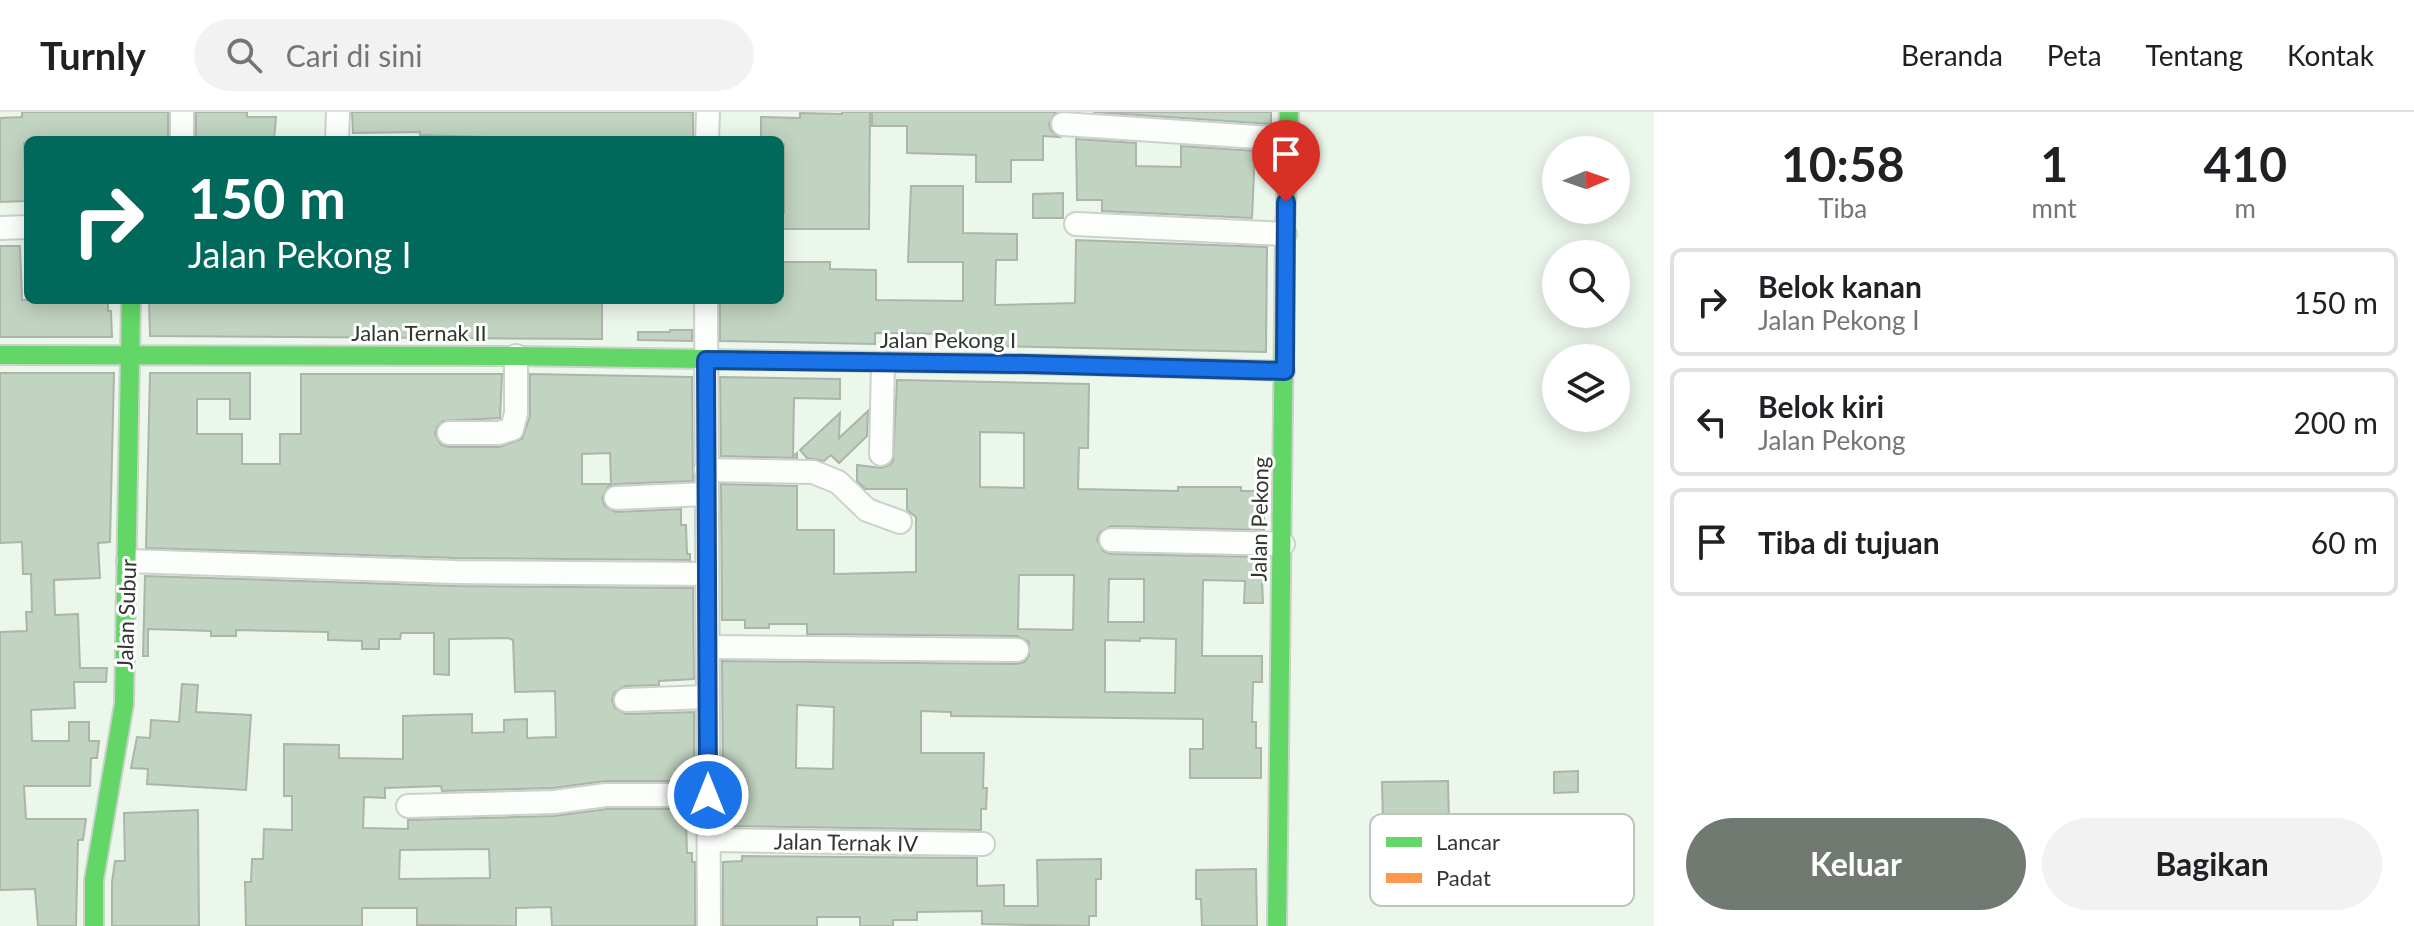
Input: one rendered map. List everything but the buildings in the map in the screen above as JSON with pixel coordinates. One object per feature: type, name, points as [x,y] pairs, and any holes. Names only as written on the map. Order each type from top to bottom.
[{"type":"street","points":[[182,112],[182,136]]},
{"type":"street","points":[[337,136],[338,112]]},
{"type":"street","points":[[707,136],[708,112]]},
{"type":"street","name":"Jalan Pekong","points":[[1277,926],[1289,112]]},
{"type":"street","points":[[1063,124],[1288,139]]},
{"type":"street","points":[[1076,224],[1285,234]]},
{"type":"street","points":[[0,228],[24,227]]},
{"type":"street","name":"Jalan Subur","points":[[94,926],[94,880],[124,704],[131,304]]},
{"type":"street","points":[[706,304],[709,926]]},
{"type":"street","name":"Jalan Ternak II","points":[[0,355],[516,356],[706,360]]},
{"type":"street","points":[[449,433],[499,433],[512,429],[516,413],[516,356]]},
{"type":"street","name":"Jalan Pekong I","points":[[706,360],[1285,371]]},
{"type":"street","points":[[881,454],[883,363]]},
{"type":"street","points":[[706,470],[813,472],[838,482],[867,510],[900,522]]},
{"type":"street","points":[[616,498],[706,494]]},
{"type":"street","points":[[1111,540],[1283,544]]},
{"type":"street","points":[[128,561],[455,572],[707,574]]},
{"type":"street","points":[[708,647],[1017,650]]},
{"type":"street","points":[[626,700],[707,697]]},
{"type":"street","points":[[408,806],[554,802],[606,795],[708,795]]},
{"type":"street","name":"Jalan Ternak IV","points":[[709,840],[983,844]]},
{"type":"traffic: fast","points":[[1277,926],[1289,112]]},
{"type":"traffic: fast","points":[[94,926],[94,880],[124,704],[131,304]]},
{"type":"traffic: fast","points":[[0,355],[516,356],[821,361]]},
{"type":"traffic: fast","points":[[1080,365],[1285,371]]},
{"type":"traffic: slow","points":[[821,361],[1080,365]]},
{"type":"route","points":[[708,795],[706,360],[1285,371],[1286,202]]}]
